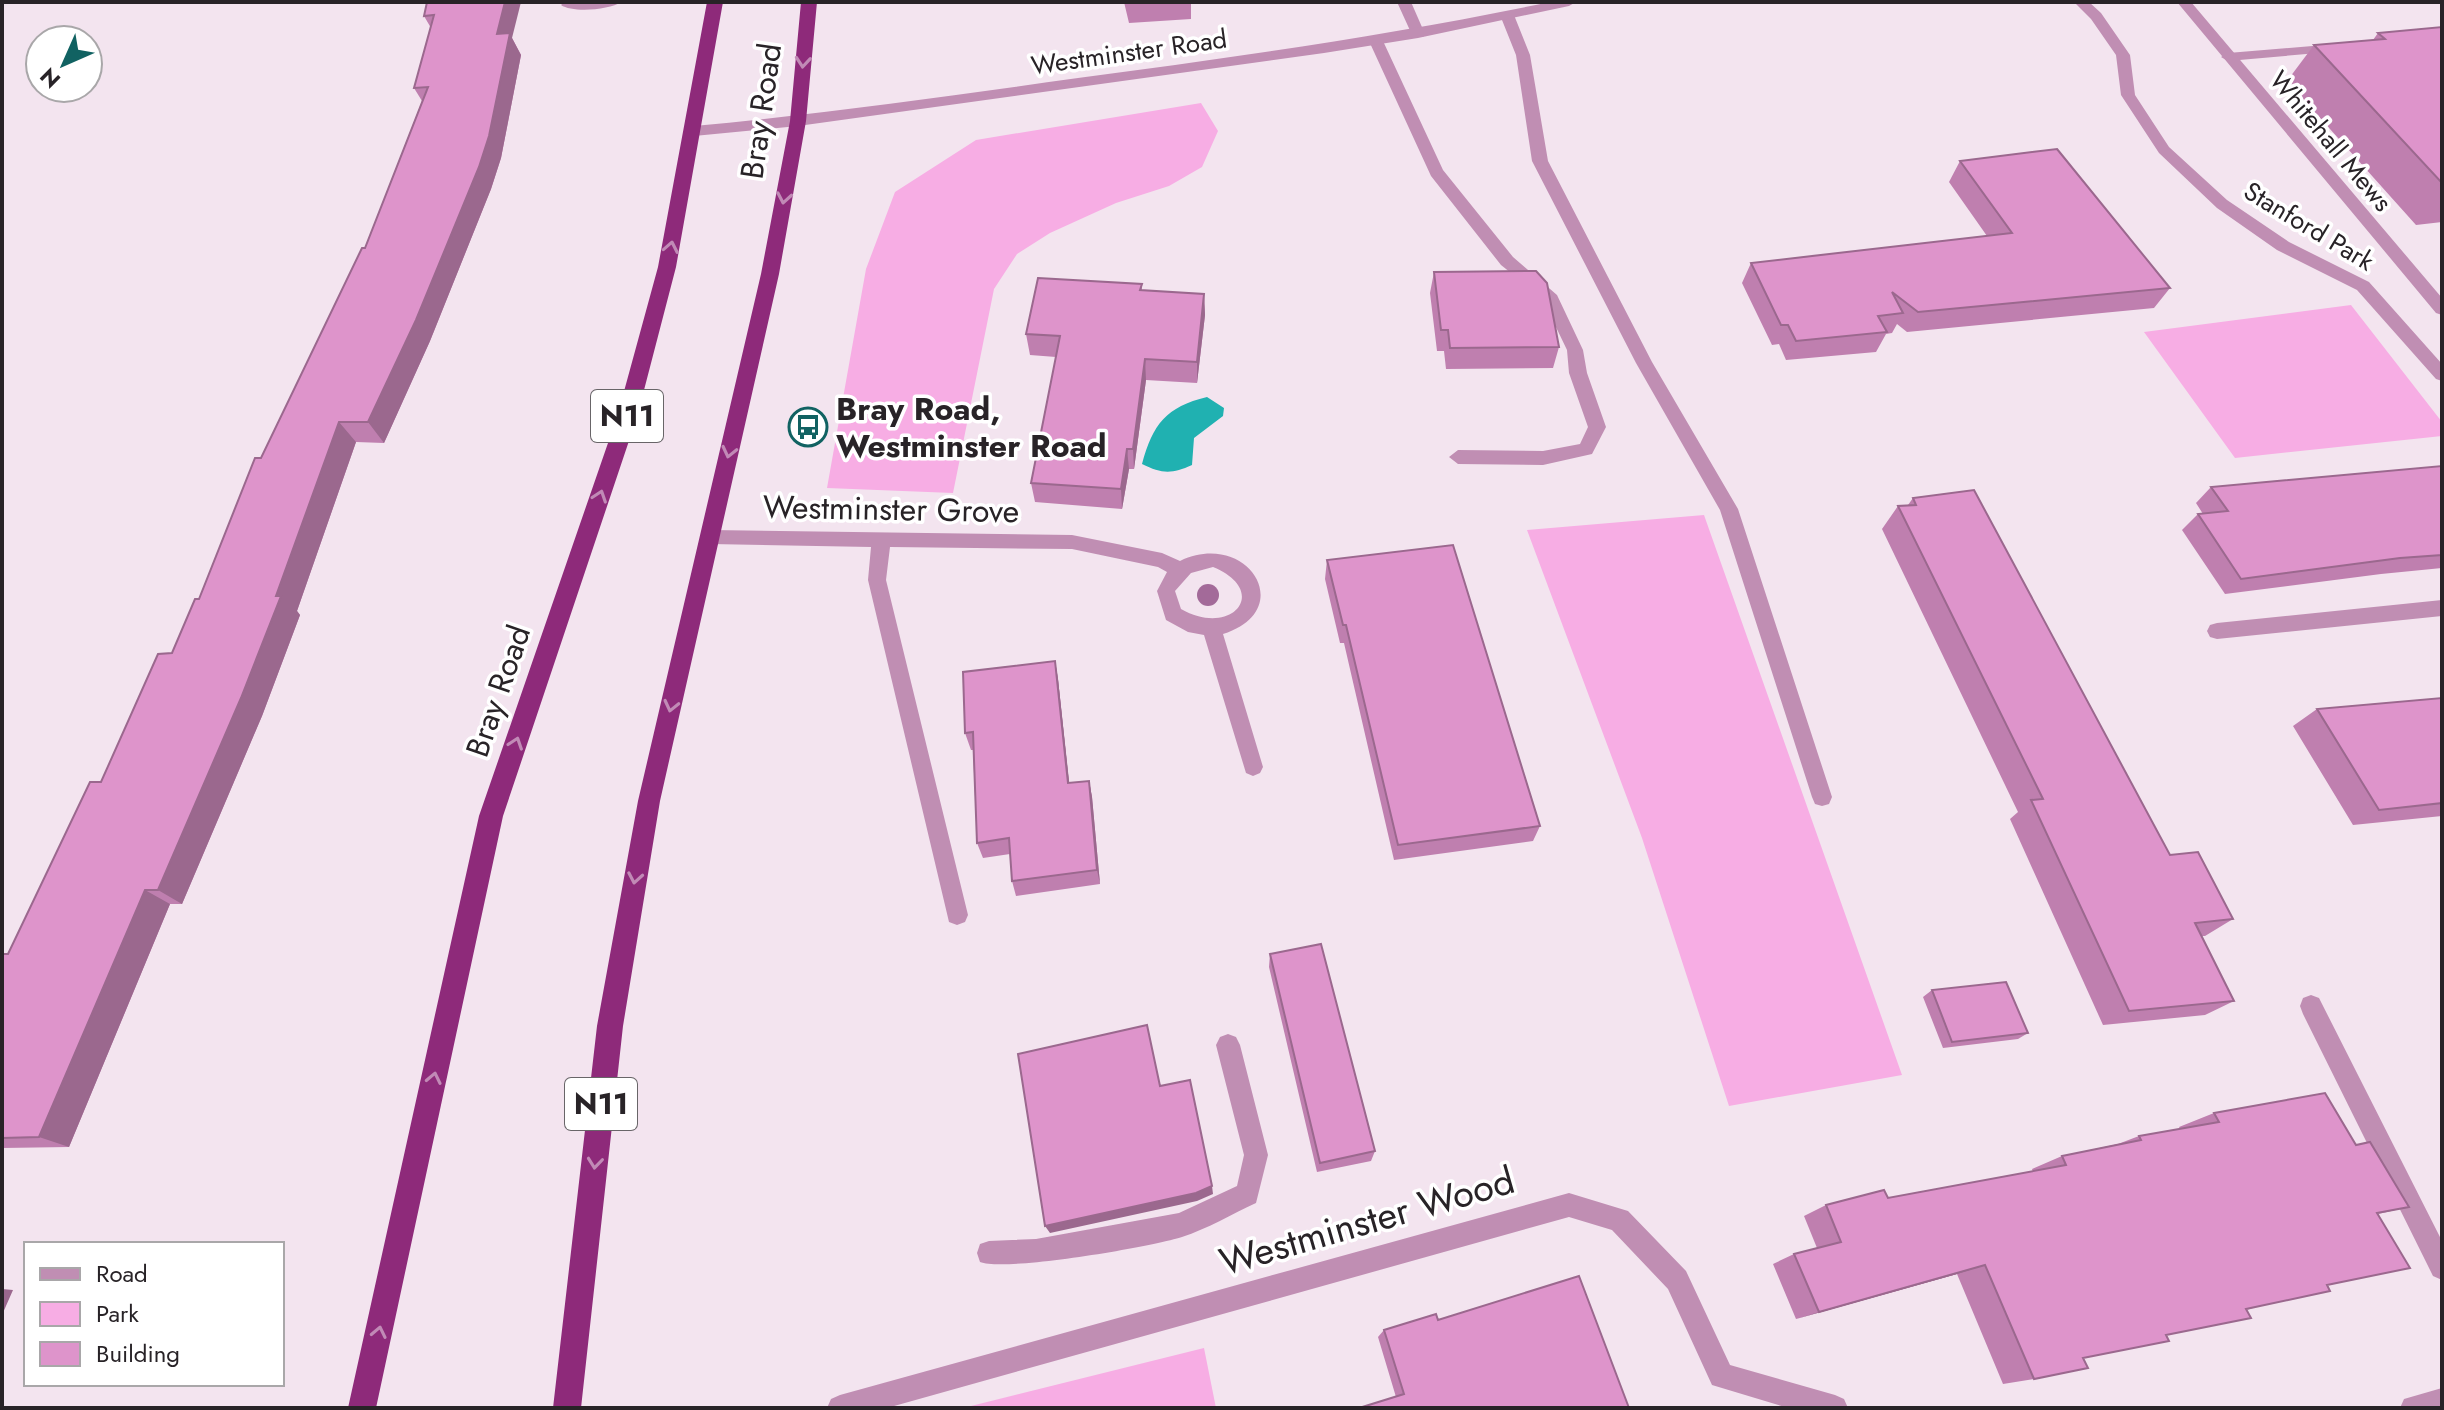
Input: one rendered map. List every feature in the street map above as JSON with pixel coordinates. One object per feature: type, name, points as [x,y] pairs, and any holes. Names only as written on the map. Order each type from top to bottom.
[{"type":"highway","name":"Bray Road","points":[[362,1408],[491,816],[627,417],[667,267],[715,2]]},
{"type":"highway","name":"Bray Road","points":[[567,1408],[613,1011],[649,801],[770,274],[798,121],[809,2]]},
{"type":"street","points":[[568,5],[614,2]]},
{"type":"street","points":[[1404,2],[1418,34]]},
{"type":"street","name":"Westminster Road","points":[[694,131],[798,121],[1376,41],[1569,2]]},
{"type":"street","name":"Stanford Park","points":[[2081,2],[2096,16],[2123,55],[2128,95],[2164,150],[2222,204],[2283,246],[2363,286],[2442,375]]},
{"type":"street","name":"Whitehall Mews","points":[[2184,2],[2442,309]]},
{"type":"street","points":[[1507,15],[1523,55],[1540,161],[1644,363],[1729,509],[1822,797]]},
{"type":"street","points":[[1376,41],[1436,172],[1507,261],[1549,295],[1575,350],[1578,373],[1597,427],[1586,449],[1543,458],[1458,457]]},
{"type":"street","points":[[2228,57],[2350,47]]},
{"type":"street","name":"Westminster Grove","points":[[710,537],[1072,542],[1162,560],[1179,570]]},
{"type":"street","points":[[881,539],[877,580],[957,915]]},
{"type":"street","points":[[1214,559],[1236,567],[1250,584],[1253,594],[1245,614],[1236,622],[1212,630],[1183,623],[1173,614],[1166,591],[1170,579],[1179,570],[1200,560],[1214,559]]},
{"type":"street","points":[[2217,631],[2442,608]]},
{"type":"street","points":[[1212,630],[1253,767]]},
{"type":"street","points":[[2311,1006],[2442,1267]]},
{"type":"street","points":[[989,1253],[1036,1251],[1181,1225],[1247,1194],[1256,1155],[1228,1045]]},
{"type":"street","name":"Westminster Wood","points":[[840,1408],[1569,1205],[1619,1220],[1677,1280],[1721,1376],[1835,1408]]},
{"type":"street","points":[[2413,1408],[2442,1401]]},
{"type":"green space","points":[[1201,103],[1218,131],[1202,167],[1169,186],[1116,203],[1050,233],[1017,254],[994,289],[953,493],[827,488],[866,269],[895,192],[976,140]]},
{"type":"green space","points":[[2351,305],[2442,422],[2442,436],[2235,458],[2144,332]]},
{"type":"green space","points":[[1704,515],[1902,1075],[1729,1106],[1642,838],[1527,530]]},
{"type":"green space","points":[[1204,1348],[1216,1408],[963,1408]]},
{"type":"water","points":[[1207,397],[1224,408],[1223,416],[1194,438],[1192,465],[1167,472],[1142,464],[1151,438],[1163,419],[1181,406]]},
{"type":"building","points":[[427,2],[505,2],[497,34],[510,33],[489,136],[479,167],[416,320],[368,422],[339,422],[276,596],[281,596],[241,698],[158,890],[145,890],[39,1137],[2,1138],[2,954],[8,954],[90,782],[101,782],[158,654],[172,653],[195,599],[199,599],[255,458],[261,458],[362,248],[365,248],[428,87],[414,88],[434,15],[424,16]]},
{"type":"building","points":[[2442,27],[2442,183],[2314,45],[2385,39],[2378,33]]},
{"type":"building","points":[[2057,149],[2170,288],[1918,312],[1892,292],[1903,313],[1878,316],[1887,332],[1796,341],[1788,325],[1781,325],[1751,263],[2012,233],[1960,161]]},
{"type":"building","points":[[1536,271],[1547,283],[1559,347],[1450,348],[1448,330],[1441,330],[1434,272]]},
{"type":"building","points":[[1038,278],[1142,284],[1140,290],[1204,294],[1197,362],[1145,359],[1133,449],[1127,449],[1121,489],[1031,483],[1060,336],[1026,334]]},
{"type":"building","points":[[2442,466],[2442,555],[2241,579],[2198,514],[2228,511],[2211,487]]},
{"type":"building","points":[[1974,490],[2170,855],[2198,852],[2233,919],[2195,923],[2234,1001],[2129,1011],[2031,800],[2043,799],[1898,506],[1916,505],[1913,498]]},
{"type":"building","points":[[1453,545],[1540,826],[1398,845],[1346,625],[1343,625],[1327,560]]},
{"type":"building","points":[[1055,661],[1068,783],[1089,781],[1097,870],[1012,881],[1009,838],[977,843],[973,732],[965,733],[963,672]]},
{"type":"building","points":[[2442,698],[2442,803],[2379,810],[2317,709]]},
{"type":"building","points":[[1321,944],[1375,1151],[1320,1163],[1270,954]]},
{"type":"building","points":[[2006,982],[2028,1033],[1952,1042],[1932,990]]},
{"type":"building","points":[[1147,1025],[1160,1086],[1190,1080],[1212,1186],[1196,1193],[1045,1226],[1018,1054]]},
{"type":"building","points":[[2325,1093],[2356,1145],[2370,1142],[2409,1207],[2377,1213],[2410,1268],[2327,1285],[2330,1291],[2246,1309],[2251,1318],[2166,1335],[2169,1341],[2083,1358],[2088,1368],[2034,1379],[1985,1265],[1819,1312],[1794,1254],[1841,1242],[1826,1205],[1884,1190],[1888,1198],[2066,1165],[2062,1156],[2141,1140],[2139,1136],[2219,1122],[2214,1113]]},
{"type":"building","points":[[1579,1276],[1629,1408],[1359,1408],[1404,1394],[1384,1330],[1436,1314],[1438,1320]]},
{"type":"place","name":"Bray Road, Westminster Road","points":[[808,427]]}]
